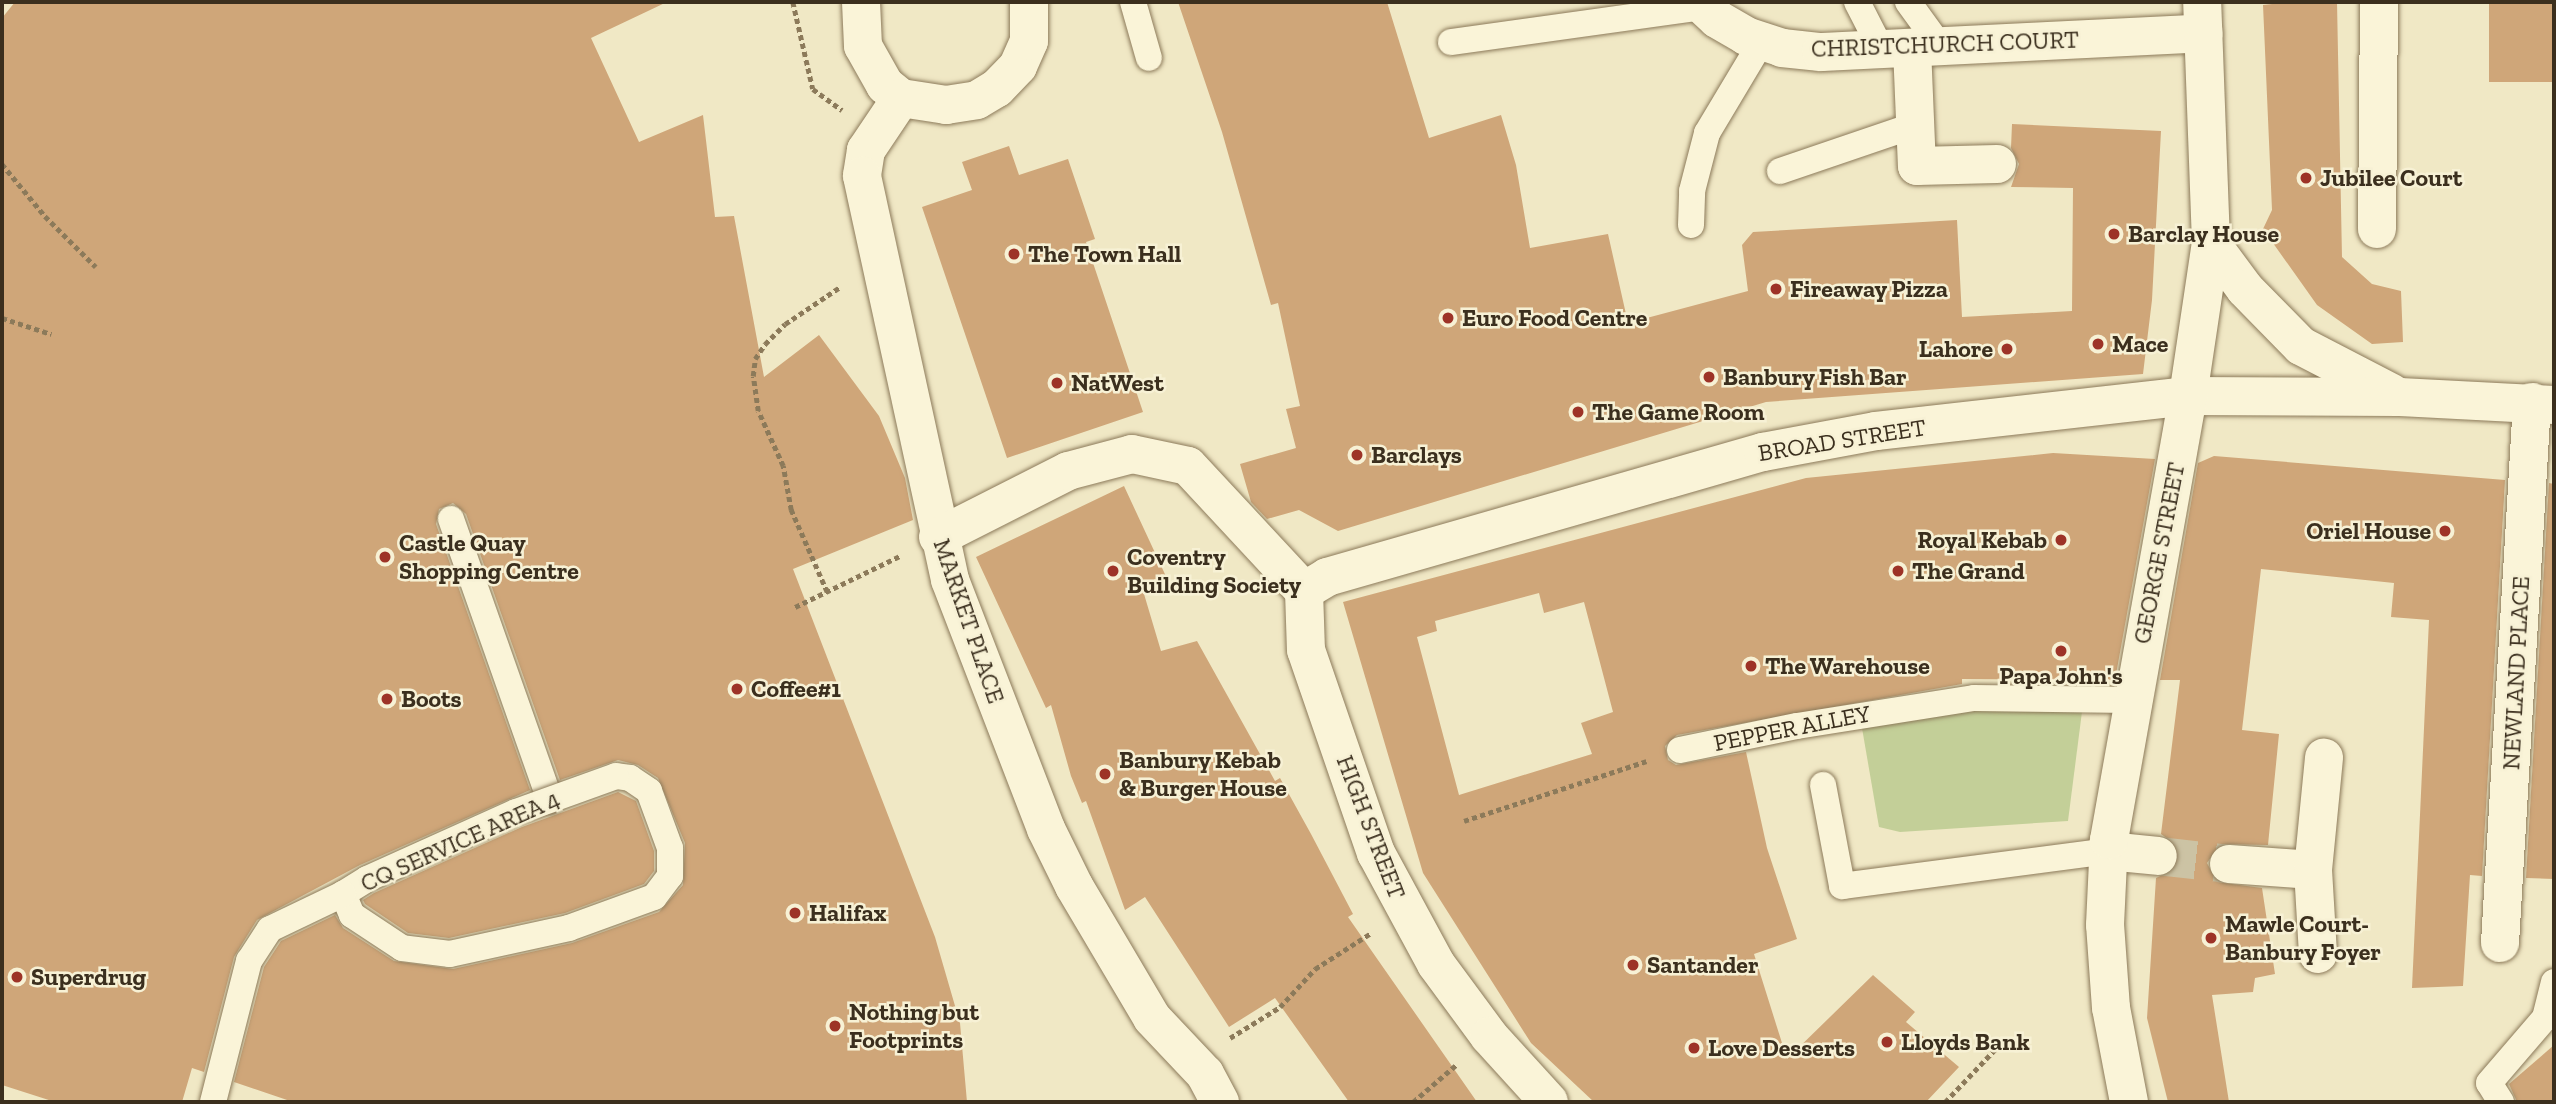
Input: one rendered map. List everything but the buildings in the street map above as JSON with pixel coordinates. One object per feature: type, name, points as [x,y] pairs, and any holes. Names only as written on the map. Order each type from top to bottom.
[{"type":"street","points":[[862,2],[863,46],[886,85],[901,98],[946,106],[976,100],[997,88],[1018,66],[1029,41],[1029,2]]},
{"type":"street","points":[[2377,229],[2379,2]]},
{"type":"street","name":"CHRISTCHURCH COURT","points":[[1701,4],[1717,19],[1762,41],[1821,52],[1911,48],[2203,17]]},
{"type":"street","name":"GEORGE STREET","points":[[2129,1102],[2111,1008],[2105,925],[2108,851],[2131,700],[2188,396],[2211,243],[2203,17]]},
{"type":"street","points":[[1911,48],[1916,166],[1997,164]]},
{"type":"street","name":"MARKET PLACE","points":[[901,98],[866,150],[862,176],[938,537],[967,625],[1046,829],[1074,886],[1152,1018],[1205,1074],[1220,1102]]},
{"type":"street","name":"BROAD STREET","points":[[2211,243],[2245,289],[2301,346],[2400,397]]},
{"type":"street","name":"BROAD STREET","points":[[1304,591],[1327,577],[1763,452],[1876,431],[2188,396],[2400,397],[2543,404]]},
{"type":"street","name":"NEWLAND PLACE","points":[[2500,943],[2543,404]]},
{"type":"street","points":[[938,537],[1068,471],[1132,454],[1188,467],[1304,591]]},
{"type":"street","name":"HIGH STREET","points":[[1304,591],[1306,650],[1376,853],[1404,911],[1489,1036],[1549,1102]]},
{"type":"street","points":[[2318,954],[2313,870],[2324,758]]},
{"type":"street","points":[[2108,851],[2158,856]]},
{"type":"street","points":[[2230,864],[2313,870]]},
{"type":"lane","points":[[1133,2],[1149,58]]},
{"type":"lane","points":[[1857,2],[1911,48]]},
{"type":"lane","points":[[1908,2],[1911,48]]},
{"type":"lane","points":[[1451,42],[1701,4]]},
{"type":"lane","points":[[1691,225],[1692,191],[1707,132],[1762,41]]},
{"type":"lane","points":[[1780,171],[1915,125]]},
{"type":"lane","points":[[451,519],[550,800]]},
{"type":"lane","name":"PEPPER ALLEY","points":[[1680,750],[1797,726],[1974,698],[2131,700]]},
{"type":"lane","name":"CQ SERVICE AREA 4","points":[[617,776],[641,783],[649,791],[670,848],[670,876],[664,888],[654,897],[611,916],[450,954],[401,948],[352,915],[343,894],[367,879],[550,800],[617,776]]},
{"type":"lane","points":[[1823,785],[1842,886],[2108,851]]},
{"type":"lane","points":[[213,1102],[249,961],[270,929],[343,894]]},
{"type":"lane","points":[[2501,1102],[2489,1083],[2545,1018],[2554,982]]},
{"type":"path","points":[[2,164],[44,216],[96,267]]},
{"type":"path","points":[[827,592],[791,510],[783,466],[758,411],[755,359],[785,324],[878,261]]},
{"type":"path","points":[[2,318],[51,334]]},
{"type":"path","points":[[794,607],[938,537]]},
{"type":"path","name":"PEPPER ALLEY","points":[[1464,821],[1680,750]]},
{"type":"path","points":[[1190,1058],[1280,1007],[1315,969],[1404,911]]},
{"type":"path","points":[[1413,1102],[1489,1036]]},
{"type":"path","points":[[1945,1102],[2001,1043]]},
{"type":"green space","points":[[2083,704],[2068,821],[1900,832],[1879,827],[1862,728],[1964,709]]},
{"type":"tunnel","points":[[2158,856],[2229,864]]},
{"type":"place","name":"Jubilee Court","points":[[2306,178]]},
{"type":"place","name":"Barclay House","points":[[2114,234]]},
{"type":"place","name":"The Town Hall","points":[[1014,254]]},
{"type":"place","name":"Fireaway Pizza","points":[[1776,289]]},
{"type":"place","name":"Euro Food Centre","points":[[1448,318]]},
{"type":"place","name":"Mace","points":[[2098,344]]},
{"type":"place","name":"Lahore","points":[[2007,349]]},
{"type":"place","name":"Banbury Fish Bar","points":[[1709,377]]},
{"type":"place","name":"NatWest","points":[[1057,383]]},
{"type":"place","name":"The Game Room","points":[[1578,412]]},
{"type":"place","name":"Barclays","points":[[1357,455]]},
{"type":"place","name":"Oriel House","points":[[2445,531]]},
{"type":"place","name":"Royal Kebab","points":[[2061,540]]},
{"type":"place","name":"Castle Quay Shopping Centre","points":[[385,557]]},
{"type":"place","name":"Coventry Building Society","points":[[1113,571]]},
{"type":"place","name":"The Grand","points":[[1898,571]]},
{"type":"place","name":"Papa John's","points":[[2061,651]]},
{"type":"place","name":"The Warehouse","points":[[1751,666]]},
{"type":"place","name":"Coffee#1","points":[[737,689]]},
{"type":"place","name":"Boots","points":[[387,699]]},
{"type":"place","name":"Banbury Kebab & Burger House","points":[[1105,774]]},
{"type":"place","name":"Halifax","points":[[795,913]]},
{"type":"place","name":"Mawle Court- Banbury Foyer","points":[[2211,938]]},
{"type":"place","name":"Santander","points":[[1633,965]]},
{"type":"place","name":"Superdrug","points":[[17,977]]},
{"type":"place","name":"Nothing but Footprints","points":[[835,1026]]},
{"type":"place","name":"Lloyds Bank","points":[[1887,1042]]},
{"type":"place","name":"Love Desserts","points":[[1694,1048]]}]
